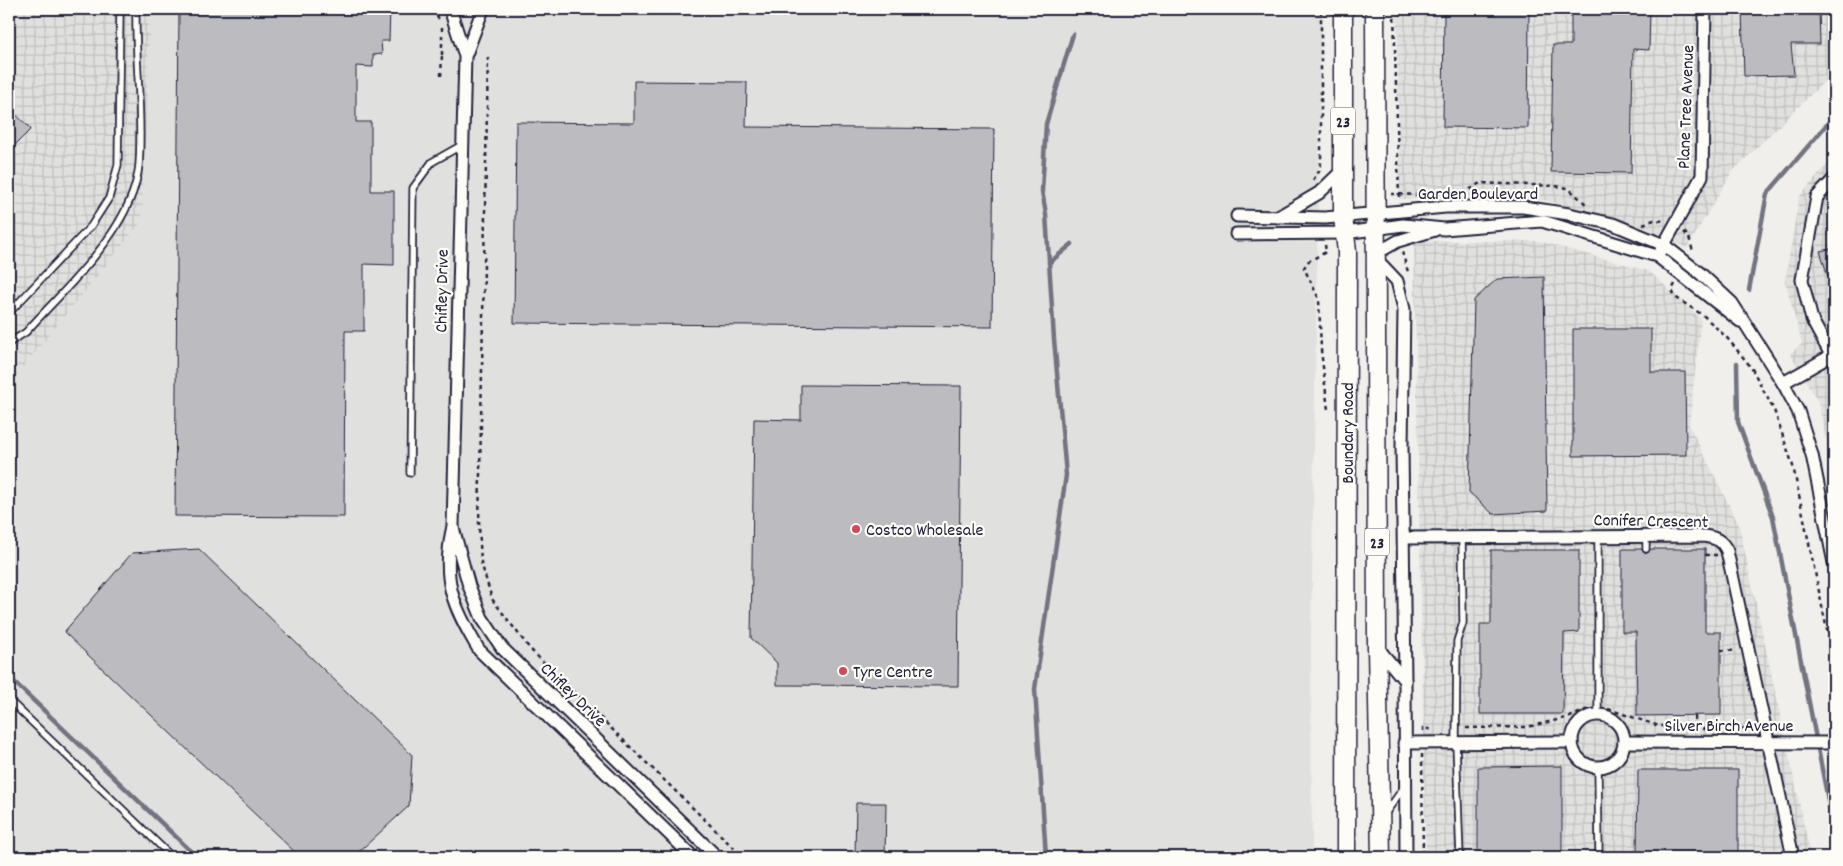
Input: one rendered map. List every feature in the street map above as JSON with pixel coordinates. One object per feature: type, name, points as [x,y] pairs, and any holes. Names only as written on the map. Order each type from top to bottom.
[{"type":"main road","name":"Boundary Road","points":[[1343,9],[1346,857]]},
{"type":"main road","name":"Boundary Road","points":[[1375,9],[1377,647],[1381,821],[1380,857]]},
{"type":"street","name":"Chifley Drive","points":[[450,9],[465,56]]},
{"type":"street","name":"Chifley Drive","points":[[483,9],[465,56],[453,526],[447,550],[450,592],[462,621],[479,650],[693,857]]},
{"type":"street","name":"Plane Tree Avenue","points":[[1658,256],[1702,176],[1705,9]]},
{"type":"street","points":[[1276,218],[1319,193],[1344,169]]},
{"type":"street","points":[[1783,383],[1833,354],[1812,320],[1802,280],[1817,197],[1834,179]]},
{"type":"street","name":"Garden Boulevard","points":[[1344,225],[1376,221],[1398,211],[1446,207],[1523,207],[1569,214],[1613,224],[1664,245],[1701,274],[1732,302],[1752,330],[1798,411],[1812,455],[1834,563]]},
{"type":"street","points":[[1237,216],[1344,225]]},
{"type":"street","name":"Garden Boulevard","points":[[1344,225],[1376,221],[1444,229],[1542,221],[1658,256],[1752,330]]},
{"type":"street","points":[[1236,234],[1344,225]]},
{"type":"street","points":[[1406,857],[1404,743],[1404,309],[1400,291],[1391,272],[1377,256],[1398,241],[1444,229]]},
{"type":"street","name":"Chifley Drive","points":[[453,526],[470,586],[482,618],[502,648],[717,857]]},
{"type":"street","name":"Conifer Crescent","points":[[1404,538],[1462,536],[1704,536],[1715,537],[1723,542],[1727,551],[1793,857]]},
{"type":"street","points":[[1377,647],[1405,681]]},
{"type":"street","points":[[1598,712],[1620,726],[1624,742],[1619,757],[1614,762],[1598,767],[1583,763],[1577,757],[1572,742],[1577,726],[1582,720],[1598,712]]},
{"type":"street","name":"Silver Birch Avenue","points":[[1624,742],[1767,737],[1793,743],[1834,743]]},
{"type":"street","points":[[1404,743],[1572,742]]},
{"type":"lane","points":[[9,313],[91,226],[109,198],[118,165],[120,9]]},
{"type":"lane","points":[[9,343],[26,332],[108,239],[130,200],[139,166],[136,9]]},
{"type":"lane","points":[[410,473],[413,188],[432,162],[462,145]]},
{"type":"lane","points":[[1460,857],[1456,728],[1457,640],[1463,623],[1462,536]]},
{"type":"lane","points":[[1598,536],[1598,712]]},
{"type":"lane","points":[[1646,536],[1646,549]]},
{"type":"lane","points":[[9,700],[172,857]]},
{"type":"lane","points":[[1598,767],[1599,857]]},
{"type":"lane","points":[[1381,821],[1405,785]]},
{"type":"path","points":[[432,9],[442,25],[441,76]]},
{"type":"path","points":[[1394,9],[1395,76],[1399,142],[1398,211]]},
{"type":"path","points":[[488,57],[478,525],[480,562],[492,599],[530,649],[743,857]]},
{"type":"path","points":[[1398,241],[1408,268],[1409,280],[1400,291]]},
{"type":"path","points":[[1681,274],[1672,290],[1675,298],[1704,316],[1728,339],[1751,367],[1774,410],[1793,466],[1834,664]]},
{"type":"path","points":[[1424,857],[1423,728],[1438,730],[1527,727],[1570,717],[1588,709],[1598,712],[1612,709],[1656,725],[1679,728],[1746,728],[1767,737]]},
{"type":"shaded area","points":[[9,9],[1321,9],[1311,643],[1312,857],[9,857]]},
{"type":"shaded area","points":[[9,9],[150,9],[142,221],[9,384]]},
{"type":"shaded area","points":[[1397,9],[1834,9],[1834,72],[1732,172],[1687,248],[1639,225],[1543,200],[1399,199]]},
{"type":"shaded area","points":[[1834,157],[1834,476],[1818,402],[1790,353],[1802,344],[1785,281],[1799,197]]},
{"type":"shaded area","points":[[1414,241],[1539,241],[1649,271],[1701,319],[1689,425],[1739,525],[1811,857],[1426,857]]},
{"type":"building","points":[[179,9],[390,9],[389,41],[381,41],[382,54],[373,55],[373,67],[356,66],[356,122],[371,122],[371,191],[394,191],[394,265],[364,264],[364,331],[345,331],[344,517],[175,516]]},
{"type":"building","points":[[1444,9],[1529,9],[1528,128],[1443,127]]},
{"type":"building","points":[[1571,9],[1650,9],[1649,50],[1633,49],[1631,173],[1551,172],[1553,45],[1571,45]]},
{"type":"building","points":[[1742,9],[1819,9],[1820,44],[1791,44],[1794,75],[1744,76]]},
{"type":"building","points":[[634,81],[747,82],[746,127],[994,129],[992,327],[514,323],[516,122],[634,123]]},
{"type":"building","points":[[9,108],[31,129],[9,151]]},
{"type":"building","points":[[1834,248],[1834,289],[1832,289],[1820,251]]},
{"type":"building","points":[[1544,277],[1547,511],[1493,514],[1469,492],[1474,300],[1497,279]]},
{"type":"building","points":[[1573,329],[1651,329],[1651,372],[1685,372],[1686,455],[1573,456]]},
{"type":"building","name":"Costco Wholesale","points":[[801,385],[961,386],[958,686],[777,685],[777,663],[751,638],[754,419],[801,420]]},
{"type":"building","points":[[199,549],[412,755],[409,806],[353,857],[300,857],[64,632],[132,553]]},
{"type":"building","points":[[1622,549],[1641,549],[1646,554],[1651,549],[1705,549],[1705,632],[1721,632],[1721,715],[1637,716],[1636,632],[1622,632]]},
{"type":"building","points":[[1491,550],[1579,550],[1579,632],[1564,633],[1563,714],[1480,714],[1480,624],[1491,624]]},
{"type":"building","points":[[1562,766],[1562,857],[1494,857],[1494,852],[1478,852],[1478,767]]},
{"type":"building","points":[[1638,770],[1738,770],[1738,857],[1637,857]]},
{"type":"building","points":[[856,803],[886,803],[885,857],[855,857]]},
{"type":"waterway","points":[[1046,857],[1035,689],[1066,475],[1054,339],[1046,214],[1042,191],[1046,124],[1073,34]]},
{"type":"waterway","points":[[1749,290],[1767,194],[1834,116]]},
{"type":"waterway","points":[[1049,263],[1072,244]]},
{"type":"waterway","points":[[1737,363],[1738,422],[1773,517],[1834,831]]},
{"type":"waterway","points":[[9,677],[197,857]]},
{"type":"place","name":"Costco Wholesale","points":[[856,529]]},
{"type":"place","name":"Tyre Centre","points":[[843,671]]}]
